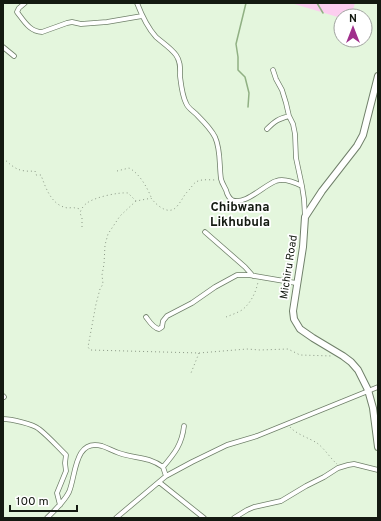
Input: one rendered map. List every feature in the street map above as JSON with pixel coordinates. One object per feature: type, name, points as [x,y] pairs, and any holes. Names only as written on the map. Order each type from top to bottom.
[{"type":"street","points":[[25,3],[17,12],[30,28],[40,32],[70,22],[81,24],[107,22],[142,16]]},
{"type":"street","points":[[137,3],[149,29],[176,54],[178,58],[180,65],[180,77],[186,103],[190,109],[210,128],[215,136],[218,146],[221,179],[230,198],[234,201],[240,201],[250,197],[276,181],[285,180],[302,186]]},
{"type":"street","points":[[3,47],[14,56]]},
{"type":"street","points":[[273,70],[282,90],[289,116],[293,124],[296,158],[304,199],[305,217]]},
{"type":"street","name":"Michiru Road","points":[[378,76],[363,135],[357,146],[322,191],[305,217],[303,247],[292,311],[296,324],[300,329],[343,356],[358,370],[368,390],[373,408],[378,447]]},
{"type":"street","points":[[267,129],[279,119],[289,116]]},
{"type":"street","points":[[204,232],[245,267],[253,276]]},
{"type":"street","points":[[146,317],[154,327],[159,329],[162,327],[163,321],[167,316],[192,303],[238,275],[296,283]]},
{"type":"street","points":[[116,518],[166,476],[192,462],[228,445],[257,436],[378,387]]},
{"type":"street","points":[[3,419],[38,428],[66,455],[66,471],[57,493],[60,505]]},
{"type":"street","points":[[163,467],[176,451],[182,437],[184,426]]},
{"type":"street","points":[[47,518],[69,493],[79,456],[85,448],[91,445],[103,446],[119,453],[150,460],[163,467],[166,476]]},
{"type":"street","points":[[234,518],[258,505],[281,501],[340,468],[354,464],[378,470]]},
{"type":"street","points":[[159,482],[204,518]]},
{"type":"path","points":[[3,158],[13,167],[23,171],[35,171],[36,175],[41,175],[46,189],[57,205],[68,208],[82,209]]},
{"type":"path","points":[[117,171],[129,168],[133,170],[143,182],[155,203],[164,210],[169,211],[178,206],[185,193],[198,181],[221,179]]},
{"type":"path","points":[[82,227],[82,218],[80,213],[86,203],[94,199],[125,193],[128,193],[136,200],[147,200],[151,198]]},
{"type":"path","points":[[136,200],[120,216],[108,234],[105,245],[102,284],[92,319],[88,349],[199,353],[247,349],[288,349],[300,355],[333,356]]},
{"type":"path","points":[[226,317],[241,310],[251,300],[257,287],[259,277]]},
{"type":"path","points":[[191,372],[199,353]]},
{"type":"path","points":[[287,423],[293,431],[306,436],[318,444],[340,468]]},
{"type":"shaded area","points":[[291,3],[355,3],[353,8],[333,8],[333,16]]},
{"type":"waterway","points":[[246,3],[236,44],[238,70],[245,77],[249,93],[248,107]]},
{"type":"waterway","points":[[317,3],[323,13]]},
{"type":"district","name":"Chibwana Likhubula","points":[[240,214]]}]
